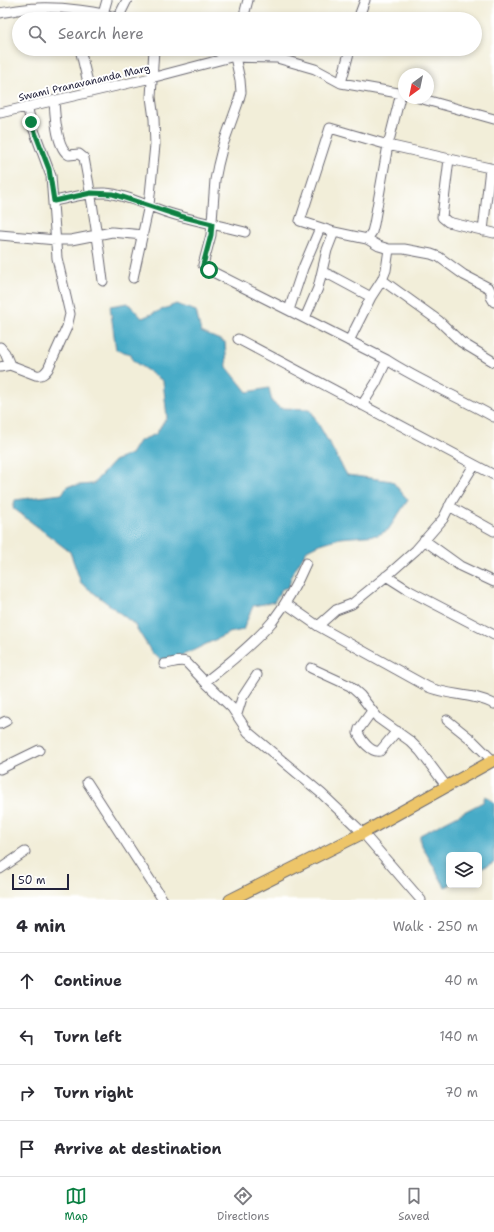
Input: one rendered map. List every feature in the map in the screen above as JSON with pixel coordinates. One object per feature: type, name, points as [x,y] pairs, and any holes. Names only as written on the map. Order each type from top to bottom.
[{"type":"main road","points":[[230,900],[363,833],[493,760]]},
{"type":"street","points":[[104,12],[107,0]]},
{"type":"street","points":[[122,12],[127,0]]},
{"type":"street","points":[[245,12],[248,0]]},
{"type":"street","points":[[361,12],[365,0]]},
{"type":"street","points":[[0,13],[34,4],[70,12]]},
{"type":"street","points":[[82,56],[90,91]]},
{"type":"street","points":[[133,278],[149,205],[154,145],[154,119],[151,97],[153,56]]},
{"type":"street","name":"Swami Pranavananda Marg","points":[[0,112],[151,78],[226,56]]},
{"type":"street","points":[[234,56],[240,80],[241,92],[223,144],[218,165],[215,180],[211,235],[203,260],[203,265],[205,268],[387,360],[411,375],[470,403],[494,417]]},
{"type":"street","name":"Swami Pranavananda Marg","points":[[255,56],[277,58],[315,69],[341,83],[398,92]]},
{"type":"street","points":[[341,83],[348,56]]},
{"type":"street","points":[[54,101],[56,128],[64,152],[69,155],[79,154],[84,158],[98,234],[103,281]]},
{"type":"street","points":[[434,102],[494,119]]},
{"type":"street","points":[[367,239],[372,232],[374,224],[388,145],[399,104]]},
{"type":"street","points":[[0,367],[10,365],[36,375],[40,376],[44,374],[48,369],[68,326],[70,314],[57,258],[54,201],[49,169],[31,122],[27,106]]},
{"type":"street","points":[[483,231],[492,168],[388,145],[330,128],[300,221],[334,232],[367,239],[389,249],[404,249],[439,257],[464,275],[489,288],[494,302]]},
{"type":"street","points":[[449,159],[442,217],[448,222],[494,233]]},
{"type":"street","points":[[54,201],[91,193],[113,194],[180,216],[222,225],[245,232]]},
{"type":"street","points":[[289,310],[303,268],[320,228]]},
{"type":"street","points":[[0,235],[71,240],[112,232],[143,235]]},
{"type":"street","points":[[305,318],[318,288],[327,250],[334,232]]},
{"type":"street","points":[[349,341],[371,297],[382,280],[386,270],[389,249]]},
{"type":"street","points":[[323,272],[371,297]]},
{"type":"street","points":[[382,280],[439,321],[461,342],[494,362]]},
{"type":"street","points":[[238,339],[474,465],[494,474]]},
{"type":"street","points":[[0,347],[10,365]]},
{"type":"street","points":[[362,405],[376,383],[387,360]]},
{"type":"street","points":[[318,626],[336,610],[352,604],[416,550],[443,519],[449,506],[474,465]]},
{"type":"street","points":[[449,506],[494,531]]},
{"type":"street","points":[[424,540],[460,566],[494,582]]},
{"type":"street","points":[[205,682],[261,633],[271,622],[294,590],[306,563]]},
{"type":"street","points":[[386,576],[468,623],[494,635]]},
{"type":"street","points":[[285,603],[318,626],[428,687],[438,691],[477,698],[494,704]]},
{"type":"street","points":[[164,664],[182,660],[186,662],[237,714],[248,732],[322,794],[363,833],[421,900]]},
{"type":"street","points":[[311,668],[350,686],[360,695],[378,718],[410,740],[447,787]]},
{"type":"street","points":[[237,714],[242,698],[256,675]]},
{"type":"street","points":[[372,711],[359,729],[358,733],[373,751],[377,752],[380,750],[397,730]]},
{"type":"street","points":[[447,720],[472,740],[493,760]]},
{"type":"street","points":[[0,769],[39,750]]},
{"type":"street","points":[[87,782],[163,900]]},
{"type":"street","points":[[2,864],[24,852]]},
{"type":"water","points":[[128,303],[142,318],[176,304],[196,311],[201,332],[225,342],[227,367],[247,392],[269,388],[272,402],[280,408],[310,409],[347,475],[392,481],[408,500],[388,530],[378,535],[340,538],[317,545],[307,550],[291,576],[289,587],[282,589],[274,602],[253,606],[243,630],[229,633],[190,652],[164,662],[152,653],[134,624],[81,583],[70,552],[13,508],[15,500],[62,494],[67,486],[93,484],[114,461],[131,454],[139,441],[156,434],[167,417],[163,381],[133,361],[131,354],[116,350],[110,306]]},
{"type":"water","points":[[485,796],[494,802],[494,862],[482,868],[482,852],[446,852],[445,887],[420,842],[420,835],[483,802]]},
{"type":"route","points":[[31,122],[49,169],[54,201],[91,193],[113,194],[166,212],[212,224],[208,248],[203,260],[203,265],[209,270]]}]
